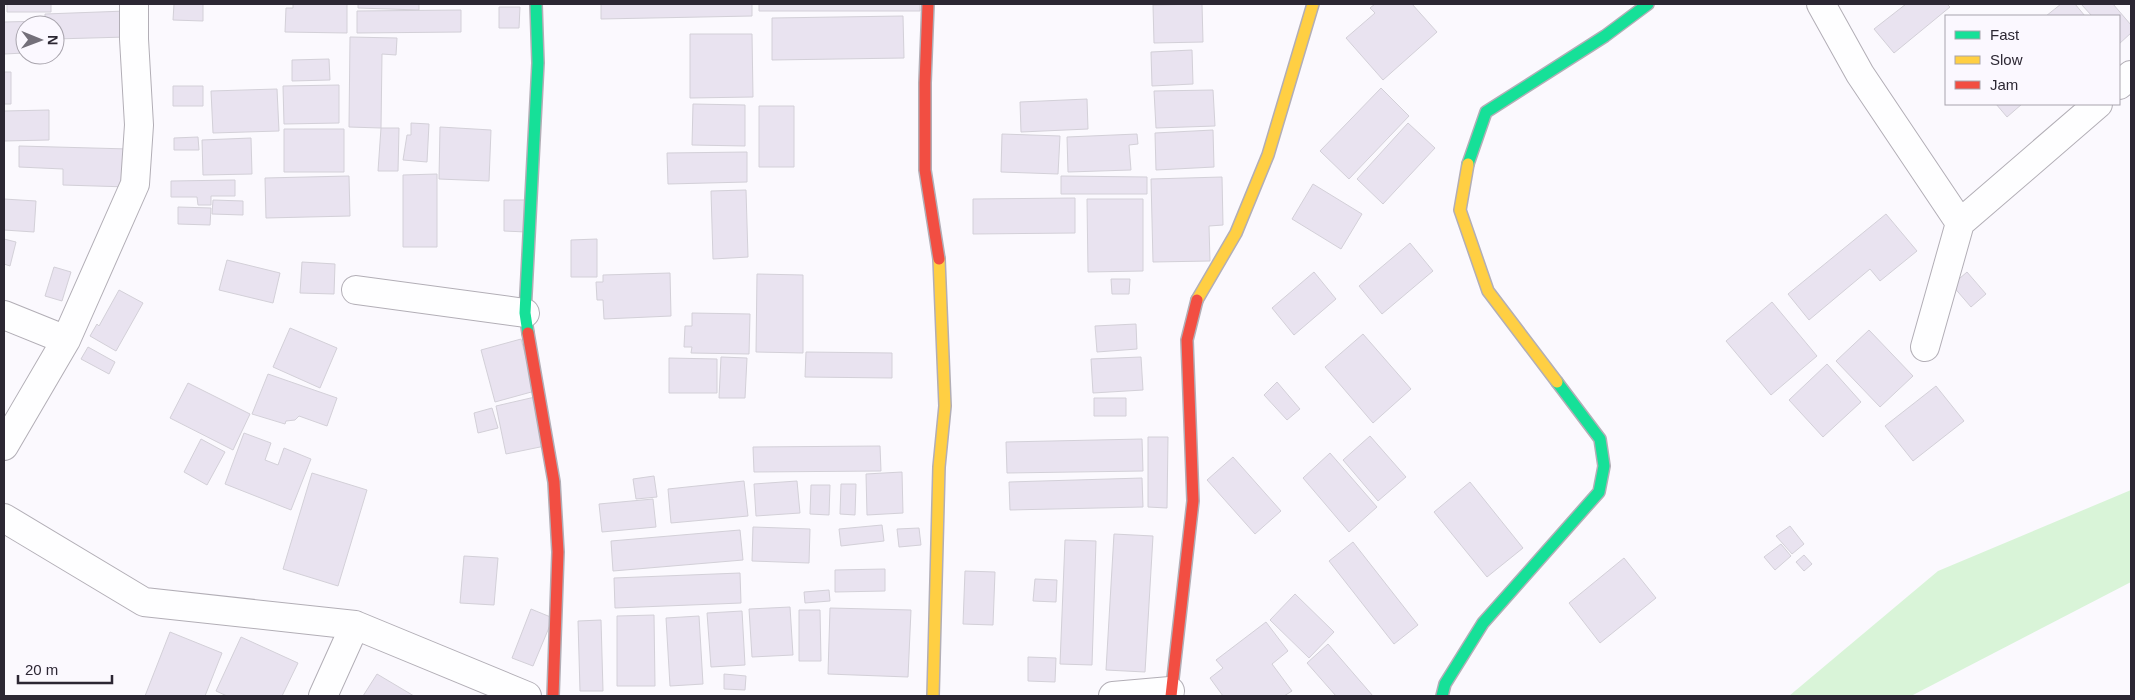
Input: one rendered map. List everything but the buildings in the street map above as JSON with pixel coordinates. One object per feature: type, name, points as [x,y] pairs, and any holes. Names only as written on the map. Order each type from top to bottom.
[{"type":"street","points":[[4,446],[66,340],[135,184],[139,125],[134,4]]},
{"type":"street","points":[[536,4],[538,63],[525,313],[554,482],[558,552],[553,696]]},
{"type":"street","points":[[928,4],[925,83],[925,170],[939,256],[945,406],[939,467],[933,696]]},
{"type":"street","points":[[1113,696],[1170,693],[1192,501],[1188,340],[1198,298],[1236,233],[1268,155],[1313,4]]},
{"type":"street","points":[[1442,696],[1445,684],[1483,622],[1599,492],[1604,466],[1600,439],[1488,291],[1460,210],[1466,169],[1486,112],[1605,36],[1648,4]]},
{"type":"street","points":[[1821,4],[1860,74],[1960,223]]},
{"type":"street","points":[[2120,85],[2131,75]]},
{"type":"street","points":[[1924,347],[1960,223],[2097,105]]},
{"type":"street","points":[[356,290],[525,313]]},
{"type":"street","points":[[4,315],[66,340]]},
{"type":"street","points":[[4,518],[144,602],[355,625],[527,696]]},
{"type":"street","points":[[323,696],[355,625]]},
{"type":"green space","points":[[2131,490],[2131,582],[1911,696],[1789,696],[1938,571]]},
{"type":"traffic: fast","points":[[528,333],[525,313],[538,63],[536,4]]},
{"type":"traffic: fast","points":[[1468,164],[1486,112],[1605,36],[1648,4]]},
{"type":"traffic: fast","points":[[1442,696],[1445,684],[1483,623],[1599,492],[1604,466],[1600,439],[1557,382]]},
{"type":"traffic: slow","points":[[1197,300],[1236,233],[1268,155],[1313,4]]},
{"type":"traffic: slow","points":[[1468,164],[1460,210],[1488,291],[1557,382]]},
{"type":"traffic: slow","points":[[933,696],[939,467],[945,406],[939,259]]},
{"type":"traffic: jam","points":[[928,4],[925,83],[925,170],[939,259]]},
{"type":"traffic: jam","points":[[1171,696],[1193,501],[1187,340],[1197,300]]},
{"type":"traffic: jam","points":[[528,333],[554,482],[558,552],[553,696]]}]
